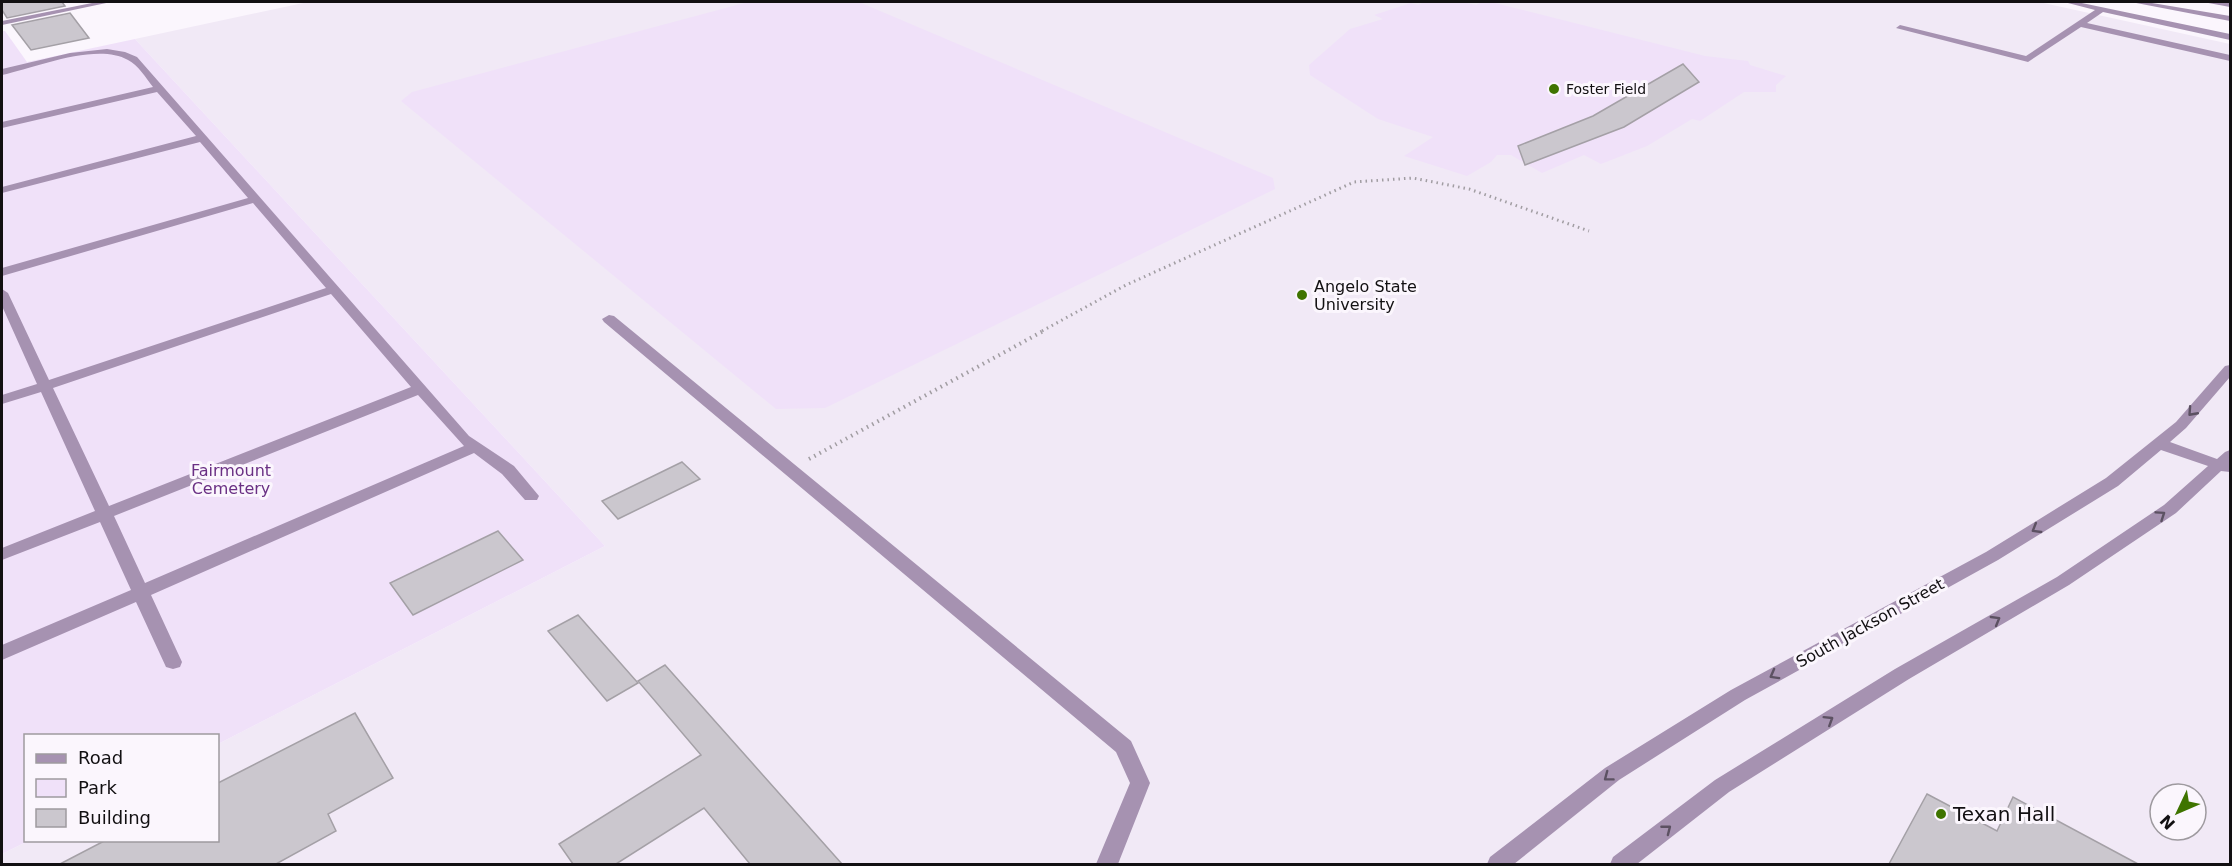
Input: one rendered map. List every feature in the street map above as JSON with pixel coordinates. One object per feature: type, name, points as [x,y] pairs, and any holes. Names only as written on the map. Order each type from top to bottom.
[{"type":"street","points":[[2,22],[107,2]]},
{"type":"street","points":[[2068,2],[2230,37]]},
{"type":"street","points":[[2134,2],[2230,19]]},
{"type":"street","points":[[2207,2],[2230,5]]},
{"type":"street","points":[[1900,28],[2028,59],[2102,9]]},
{"type":"street","points":[[2080,24],[2230,58]]},
{"type":"street","points":[[2,72],[86,54],[127,53],[464,439],[508,470],[531,496]]},
{"type":"street","points":[[2,125],[159,88]]},
{"type":"street","points":[[2,190],[202,138]]},
{"type":"street","points":[[2,272],[256,199]]},
{"type":"street","points":[[2,400],[334,289]]},
{"type":"street","points":[[2,293],[173,662]]},
{"type":"street","points":[[609,319],[1124,747],[1140,783],[1107,864]]},
{"type":"street","name":"South Jackson Street","points":[[1498,864],[1612,774],[1738,695],[1992,555],[2112,482],[2181,424],[2230,369]]},
{"type":"street","points":[[2,554],[420,389]]},
{"type":"street","points":[[2160,444],[2227,464]]},
{"type":"street","points":[[2,653],[475,447]]},
{"type":"street","points":[[1621,864],[1722,786],[1902,674],[2063,581],[2170,509],[2227,464]]},
{"type":"path","points":[[790,469],[1126,285],[1354,182],[1413,178],[1469,189],[1589,231]]},
{"type":"shaded area","name":"Angelo State University","points":[[308,2],[2039,2],[2230,44],[2230,864],[2,864],[2,854],[26,842],[219,842],[219,743],[605,546],[135,39]]},
{"type":"green space","points":[[748,2],[859,2],[1273,178],[1275,189],[825,408],[776,409],[401,101],[412,92]]},
{"type":"green space","name":"Foster Field","points":[[1424,2],[1462,2],[1476,5],[1491,2],[1705,56],[1748,61],[1750,65],[1786,76],[1776,85],[1776,92],[1744,92],[1700,121],[1692,119],[1647,146],[1601,164],[1584,155],[1542,173],[1511,155],[1497,155],[1491,162],[1467,176],[1404,156],[1433,137],[1378,119],[1310,75],[1309,65],[1350,29],[1383,19],[1374,15],[1411,3],[1418,5]]},
{"type":"green space","name":"Fairmount Cemetery","points":[[2,31],[5,31],[27,62],[135,39],[605,546],[219,743],[219,734],[24,734],[24,842],[26,842],[2,854]]},
{"type":"building","points":[[2,2],[62,2],[65,6],[7,18],[2,10]]},
{"type":"building","points":[[70,13],[89,38],[31,50],[12,25]]},
{"type":"building","points":[[1683,64],[1699,82],[1624,127],[1525,165],[1518,146],[1593,116]]},
{"type":"building","points":[[682,462],[700,479],[618,519],[602,501]]},
{"type":"building","points":[[498,531],[523,560],[413,615],[390,583]]},
{"type":"building","points":[[578,615],[638,683],[607,701],[548,631]]},
{"type":"building","points":[[665,665],[842,864],[750,864],[704,808],[616,864],[573,864],[559,844],[701,755],[638,681]]},
{"type":"building","points":[[355,713],[393,778],[328,814],[336,831],[276,864],[60,864],[102,842],[219,842],[219,782]]},
{"type":"building","name":"Texan Hall","points":[[1927,794],[1997,831],[2013,797],[2138,864],[1889,864]]},
{"type":"place","name":"Foster Field","points":[[1554,89]]},
{"type":"place","name":"Angelo State University","points":[[1302,295]]},
{"type":"place","name":"Texan Hall","points":[[1941,814]]}]
